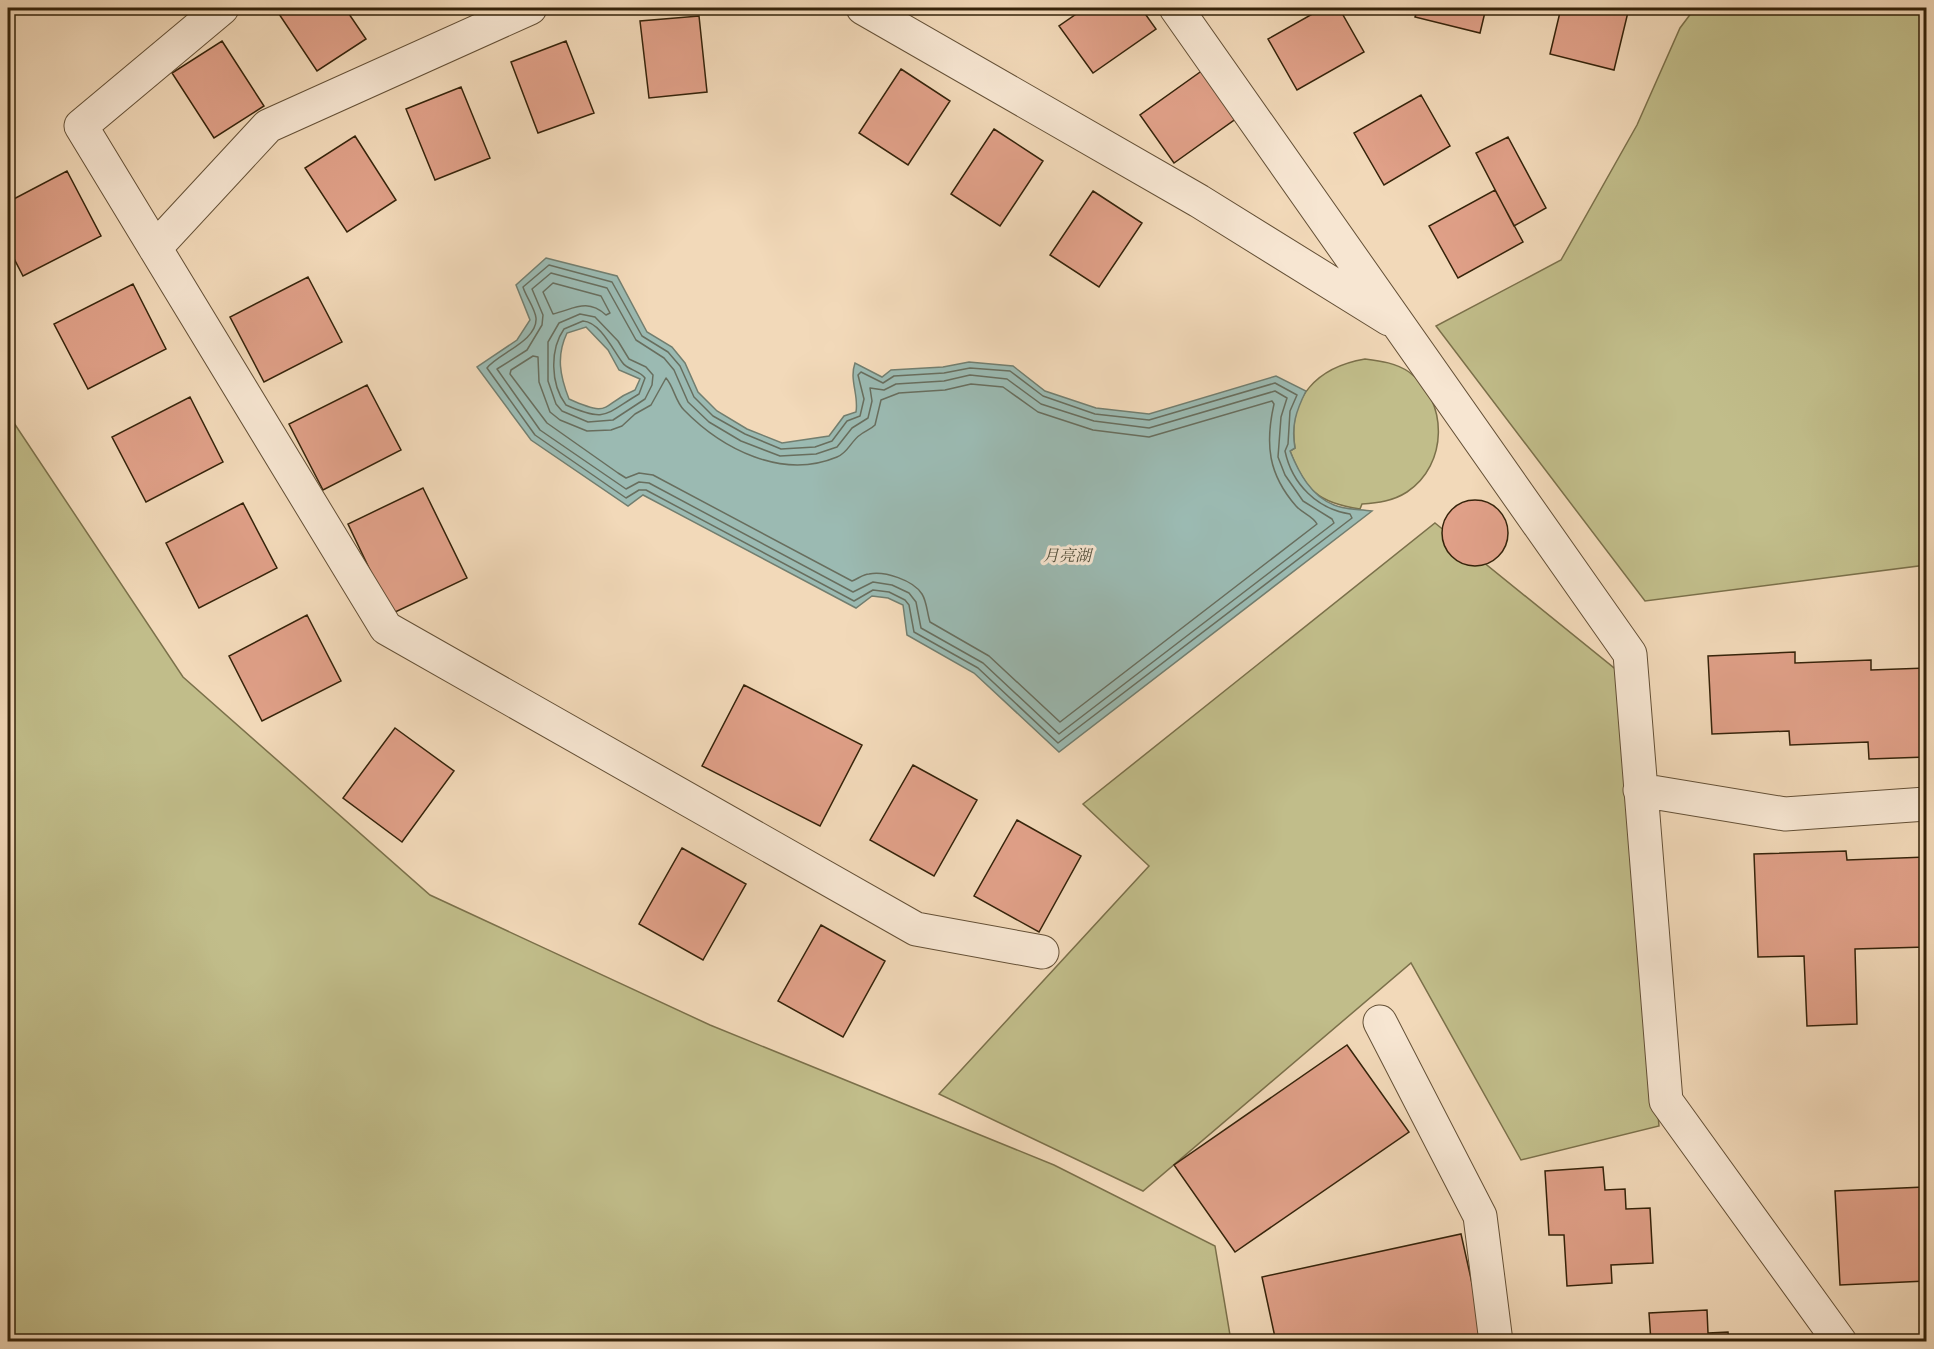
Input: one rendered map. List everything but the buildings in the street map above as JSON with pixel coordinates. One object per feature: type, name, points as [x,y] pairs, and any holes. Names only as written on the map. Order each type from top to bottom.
[{"type":"street","points":[[222,8],[81,126],[386,628],[916,928],[1042,952]]},
{"type":"street","points":[[155,248],[268,126],[530,8]]},
{"type":"street","points":[[863,8],[1199,201],[1401,327]]},
{"type":"street","points":[[1176,8],[1630,654],[1666,1101],[1840,1341]]},
{"type":"street","points":[[1640,790],[1785,814],[1926,804]]},
{"type":"street","points":[[1380,1022],[1480,1216],[1496,1341]]},
{"type":"shaded area","points":[[1695,8],[1926,8],[1926,565],[1645,601],[1436,326],[1561,260],[1637,125],[1680,28]]},
{"type":"shaded area","points":[[1365,359],[1399,366],[1422,384],[1437,416],[1438,433],[1436,450],[1430,466],[1420,480],[1396,498],[1362,504],[1360,509],[1333,503],[1315,492],[1301,476],[1290,451],[1295,448],[1296,414],[1309,387],[1333,369]]},
{"type":"shaded area","points":[[8,414],[183,677],[430,895],[710,1025],[1054,1165],[1215,1246],[1231,1341],[8,1341]]},
{"type":"shaded area","points":[[1435,523],[1619,672],[1659,1126],[1521,1160],[1411,963],[1143,1191],[939,1094],[1149,866],[1083,804]]},
{"type":"water","name":"月亮湖","points":[[546,258],[617,276],[647,332],[672,347],[685,363],[698,392],[717,411],[747,429],[782,443],[829,436],[844,416],[856,412],[853,375],[855,363],[882,377],[891,370],[943,367],[969,362],[1013,366],[1045,391],[1096,408],[1149,414],[1276,376],[1306,391],[1295,419],[1295,448],[1290,451],[1307,483],[1319,496],[1338,507],[1372,511],[1059,752],[974,673],[907,635],[903,605],[888,598],[872,596],[856,608],[643,495],[628,506],[531,440],[477,367],[517,340],[530,320],[516,285]],"holes":[[[586,327],[608,350],[619,370],[640,379],[635,390],[600,409],[569,399],[560,366],[561,350],[567,333]]]}]
